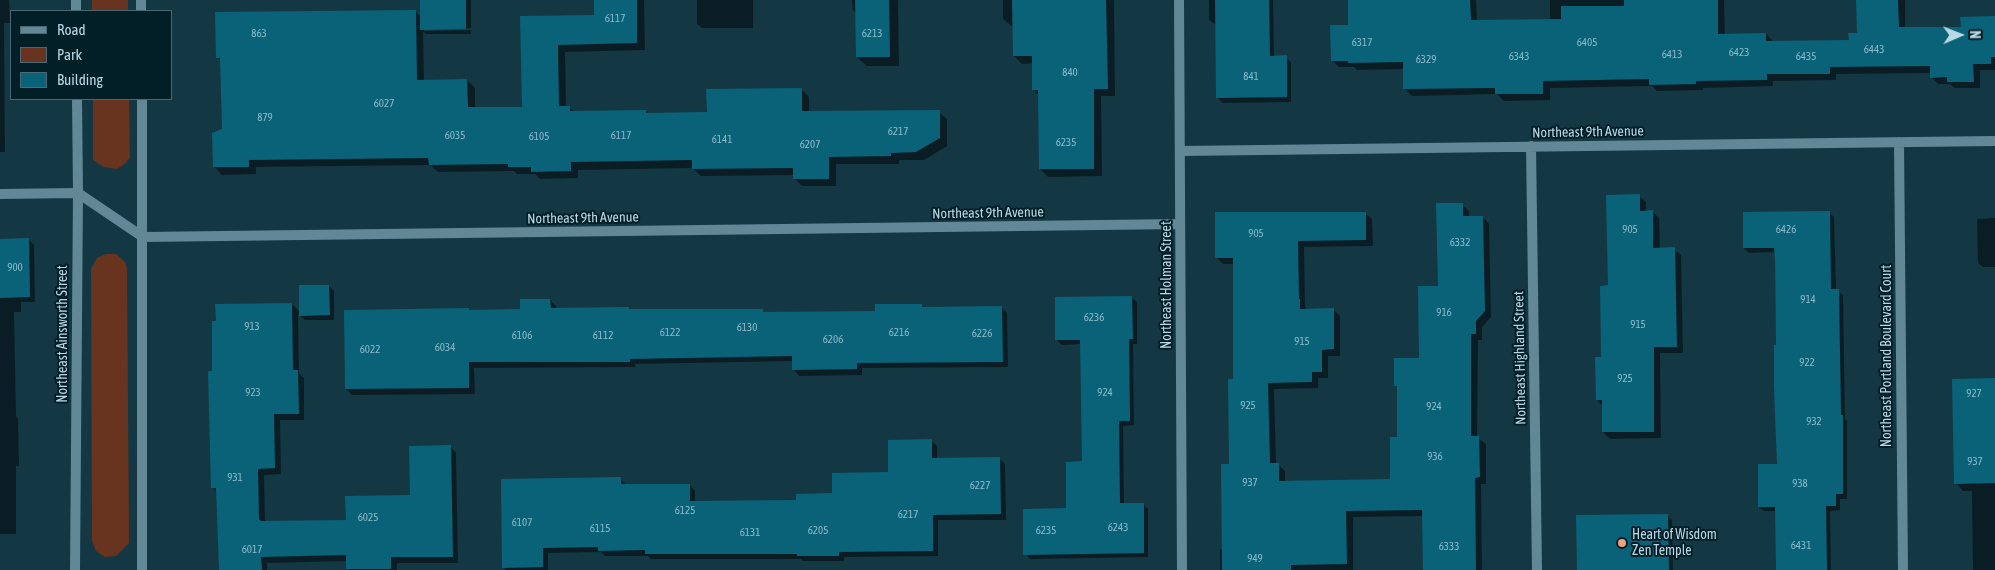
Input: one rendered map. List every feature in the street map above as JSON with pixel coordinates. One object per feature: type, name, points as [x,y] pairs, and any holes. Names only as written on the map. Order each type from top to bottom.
[{"type":"street","name":"Northeast Holman Street","points":[[1179,0],[1182,570]]},
{"type":"street","name":"Northeast Ainsworth Street","points":[[75,570],[77,100]]},
{"type":"street","points":[[142,100],[142,570]]},
{"type":"street","name":"Northeast 9th Avenue","points":[[1180,151],[1995,141]]},
{"type":"street","name":"Northeast Portland Boulevard Court","points":[[1899,142],[1903,570]]},
{"type":"street","name":"Northeast Highland Street","points":[[1530,146],[1537,570]]},
{"type":"street","points":[[0,194],[78,193],[143,237]]},
{"type":"street","name":"Northeast 9th Avenue","points":[[143,237],[1180,224]]},
{"type":"green space","points":[[92,0],[128,0],[128,10],[92,10]]},
{"type":"green space","points":[[93,100],[129,100],[130,157],[126,163],[117,169],[104,167],[93,160]]},
{"type":"green space","points":[[106,254],[116,254],[125,262],[127,268],[129,543],[116,556],[105,557],[96,551],[92,541],[91,269],[97,258]]},
{"type":"building","points":[[420,0],[466,0],[466,29],[420,30]]},
{"type":"building","points":[[594,0],[637,0],[637,43],[558,45],[559,106],[570,106],[570,111],[646,110],[646,113],[707,112],[706,89],[802,88],[802,111],[940,110],[940,138],[916,152],[891,153],[891,156],[829,157],[829,179],[793,179],[793,168],[692,169],[692,160],[571,162],[571,171],[531,172],[531,167],[508,167],[508,164],[429,165],[428,158],[249,160],[249,167],[213,167],[212,133],[222,129],[220,58],[216,58],[215,12],[416,10],[417,80],[467,79],[468,107],[522,107],[520,16],[594,15]]},
{"type":"building","points":[[855,0],[889,0],[890,57],[856,57]]},
{"type":"building","points":[[1012,0],[1106,0],[1108,89],[1094,89],[1094,169],[1039,169],[1038,90],[1032,90],[1032,56],[1013,56]]},
{"type":"building","points":[[1215,0],[1269,0],[1270,56],[1287,55],[1287,97],[1216,98]]},
{"type":"building","points":[[1348,0],[1470,0],[1471,20],[1561,19],[1561,6],[1624,6],[1624,0],[1718,0],[1718,34],[1766,33],[1766,41],[1849,40],[1848,33],[1857,33],[1856,0],[1898,0],[1899,27],[1961,27],[1960,17],[1995,16],[1995,57],[1991,57],[1991,64],[1973,64],[1974,82],[1947,82],[1947,77],[1930,78],[1930,66],[1830,67],[1830,74],[1767,74],[1767,80],[1696,81],[1696,84],[1649,85],[1649,79],[1543,81],[1543,94],[1495,94],[1495,88],[1403,89],[1403,62],[1348,63],[1348,61],[1331,61],[1330,25],[1348,25]]},
{"type":"building","points":[[1640,194],[1640,211],[1653,210],[1653,248],[1675,247],[1677,347],[1654,347],[1654,432],[1602,432],[1602,400],[1596,400],[1595,357],[1601,357],[1600,286],[1608,285],[1606,195]]},
{"type":"building","points":[[1436,203],[1463,203],[1463,216],[1483,216],[1485,311],[1476,321],[1476,334],[1471,334],[1471,436],[1479,436],[1480,477],[1475,478],[1476,570],[1423,570],[1422,510],[1346,511],[1347,564],[1291,565],[1291,570],[1222,570],[1221,464],[1229,464],[1228,379],[1233,379],[1233,258],[1215,258],[1215,212],[1366,212],[1366,240],[1298,241],[1300,309],[1334,308],[1334,349],[1322,350],[1322,372],[1312,372],[1312,382],[1268,383],[1270,463],[1279,463],[1279,481],[1390,479],[1390,437],[1397,437],[1397,386],[1394,386],[1394,358],[1419,358],[1418,286],[1438,286]]},
{"type":"building","points":[[1830,211],[1831,289],[1839,289],[1841,415],[1843,415],[1843,494],[1836,494],[1836,506],[1826,506],[1827,570],[1776,570],[1775,507],[1758,507],[1758,464],[1777,464],[1774,388],[1774,345],[1776,345],[1774,248],[1743,248],[1743,212]]},
{"type":"building","points":[[29,238],[30,297],[0,298],[0,239]]},
{"type":"building","points":[[299,285],[329,285],[330,315],[299,316]]},
{"type":"building","points":[[1132,296],[1133,339],[1129,339],[1130,421],[1119,421],[1120,503],[1144,503],[1144,553],[1023,555],[1023,509],[1066,508],[1066,462],[1082,461],[1080,340],[1055,340],[1055,297]]},
{"type":"building","points":[[520,299],[550,299],[551,308],[763,309],[763,312],[875,311],[875,304],[922,304],[922,307],[1002,306],[1003,362],[857,363],[857,369],[792,370],[792,356],[630,359],[630,362],[469,362],[469,388],[345,389],[344,310],[520,309]]},
{"type":"building","points":[[292,303],[293,370],[298,370],[299,414],[274,414],[275,468],[258,469],[259,519],[261,521],[346,520],[345,496],[410,495],[409,446],[451,445],[453,557],[391,557],[391,569],[346,569],[346,555],[261,557],[262,570],[219,570],[216,488],[211,488],[208,371],[212,371],[212,321],[216,321],[215,304]]},
{"type":"building","points":[[1995,378],[1995,483],[1954,484],[1952,379]]},
{"type":"building","points":[[932,439],[932,458],[1000,457],[1001,514],[933,515],[933,551],[839,552],[839,556],[797,556],[797,554],[645,554],[645,550],[598,551],[598,547],[543,548],[543,567],[502,568],[501,479],[621,477],[621,484],[690,484],[690,501],[796,500],[796,494],[832,493],[832,473],[888,472],[888,440]]},
{"type":"building","name":"Heart of Wisdom Zen Temple","points":[[1668,514],[1669,570],[1577,570],[1576,515]]},
{"type":"place","name":"Heart of Wisdom Zen Temple","points":[[1622,543]]}]
